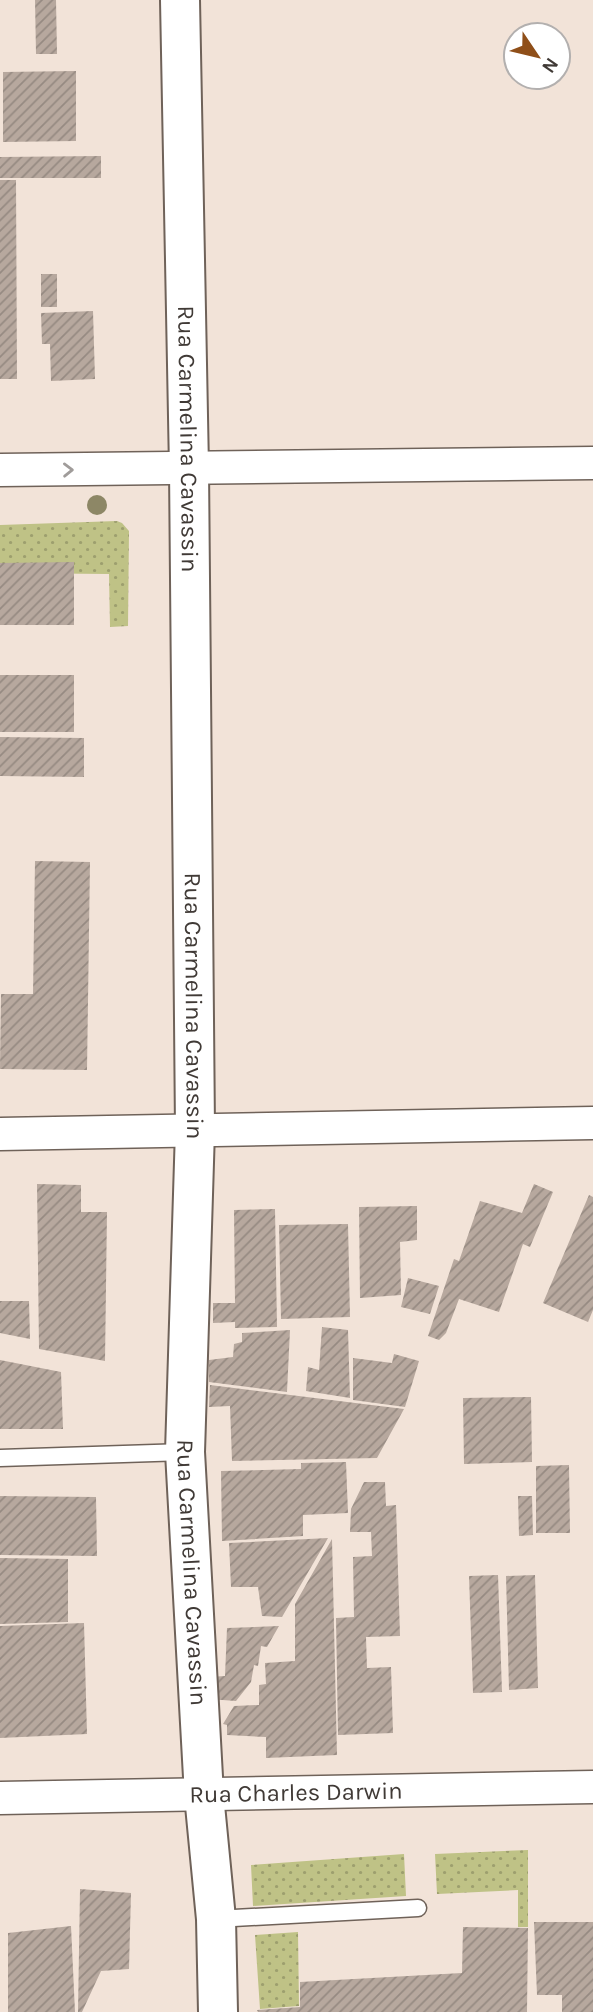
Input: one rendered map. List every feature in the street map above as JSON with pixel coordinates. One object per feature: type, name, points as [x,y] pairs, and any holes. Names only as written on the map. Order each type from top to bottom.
[{"type":"main road","name":"Rua Carmelina Cavassin","points":[[180,0],[189,468],[195,1130],[185,1452],[204,1795],[216,1919],[218,2012]]},
{"type":"street","points":[[0,470],[593,463]]},
{"type":"street","points":[[0,1134],[593,1124]]},
{"type":"street","name":"Rua Charles Darwin","points":[[0,1798],[593,1787]]},
{"type":"lane","points":[[0,1458],[185,1452]]},
{"type":"lane","points":[[216,1919],[418,1908]]},
{"type":"green space","points":[[117,521],[129,531],[128,626],[110,627],[109,574],[0,573],[0,525]]},
{"type":"green space","points":[[528,1850],[528,1927],[518,1927],[518,1890],[437,1894],[435,1854]]},
{"type":"green space","points":[[404,1854],[406,1896],[253,1906],[251,1865]]},
{"type":"green space","points":[[298,1932],[299,2006],[260,2009],[255,1935]]},
{"type":"building","points":[[35,0],[56,0],[57,54],[36,54]]},
{"type":"building","points":[[76,71],[76,141],[3,142],[3,72]]},
{"type":"building","points":[[101,156],[101,178],[0,178],[0,157]]},
{"type":"building","points":[[0,180],[16,180],[17,379],[0,379]]},
{"type":"building","points":[[41,274],[57,274],[57,307],[41,307]]},
{"type":"building","points":[[93,311],[95,379],[51,381],[50,344],[42,344],[41,313]]},
{"type":"building","points":[[74,562],[74,625],[0,625],[0,563]]},
{"type":"building","points":[[0,675],[74,675],[74,732],[0,732]]},
{"type":"building","points":[[0,737],[84,738],[84,777],[0,776]]},
{"type":"building","points":[[35,861],[90,862],[87,1070],[0,1069],[1,994],[33,994]]},
{"type":"building","points":[[37,1184],[81,1185],[81,1212],[107,1212],[105,1361],[39,1349]]},
{"type":"building","points":[[534,1184],[553,1192],[530,1247],[523,1244],[499,1312],[459,1299],[446,1333],[439,1340],[428,1336],[454,1259],[459,1261],[480,1201],[522,1213]]},
{"type":"building","points":[[589,1195],[593,1197],[593,1310],[588,1322],[543,1303]]},
{"type":"building","points":[[417,1206],[417,1240],[400,1242],[401,1295],[360,1298],[359,1207]]},
{"type":"building","points":[[275,1209],[277,1327],[235,1328],[235,1322],[213,1323],[213,1303],[235,1303],[234,1210]]},
{"type":"building","points":[[348,1224],[350,1317],[281,1319],[279,1225]]},
{"type":"building","points":[[408,1278],[439,1286],[430,1314],[401,1307]]},
{"type":"building","points":[[0,1301],[29,1301],[30,1339],[0,1333]]},
{"type":"building","points":[[322,1327],[348,1330],[350,1398],[306,1391],[308,1367],[319,1370]]},
{"type":"building","points":[[290,1330],[287,1392],[209,1382],[209,1360],[233,1357],[234,1344],[242,1342],[242,1333]]},
{"type":"building","points":[[394,1354],[419,1361],[405,1407],[353,1400],[353,1358],[392,1363]]},
{"type":"building","points":[[0,1360],[61,1372],[63,1429],[0,1429]]},
{"type":"building","points":[[210,1385],[404,1409],[377,1458],[232,1461],[230,1406],[209,1407]]},
{"type":"building","points":[[531,1397],[532,1462],[464,1464],[463,1398]]},
{"type":"building","points":[[346,1462],[348,1513],[303,1515],[303,1536],[222,1541],[221,1471],[301,1469],[301,1463]]},
{"type":"building","points":[[569,1465],[570,1533],[536,1533],[536,1466]]},
{"type":"building","points":[[364,1482],[385,1482],[386,1506],[396,1505],[400,1636],[366,1637],[367,1668],[391,1667],[393,1733],[338,1735],[336,1618],[354,1617],[353,1557],[372,1556],[371,1532],[350,1532],[351,1509]]},
{"type":"building","points":[[0,1496],[96,1497],[97,1556],[0,1555]]},
{"type":"building","points":[[518,1496],[532,1496],[533,1535],[519,1536]]},
{"type":"building","points":[[328,1538],[282,1617],[262,1616],[258,1587],[231,1587],[229,1543]]},
{"type":"building","points":[[332,1539],[337,1755],[266,1758],[266,1737],[227,1735],[227,1725],[223,1724],[234,1706],[259,1705],[259,1685],[266,1684],[265,1663],[295,1661],[295,1604]]},
{"type":"building","points":[[0,1558],[68,1559],[68,1622],[0,1624]]},
{"type":"building","points":[[498,1575],[502,1692],[473,1693],[469,1576]]},
{"type":"building","points":[[535,1575],[538,1688],[509,1690],[506,1576]]},
{"type":"building","points":[[84,1623],[87,1734],[0,1738],[0,1626]]},
{"type":"building","points":[[279,1626],[267,1647],[261,1646],[258,1666],[254,1665],[251,1682],[236,1701],[209,1699],[209,1677],[225,1676],[227,1628]]},
{"type":"building","points":[[80,1889],[131,1893],[129,1969],[101,1971],[82,2012],[78,2012]]},
{"type":"building","points":[[534,1922],[593,1922],[593,2012],[562,2012],[562,1995],[537,1995]]},
{"type":"building","points":[[71,1926],[75,2012],[8,2012],[8,1933]]},
{"type":"building","points":[[463,1927],[528,1928],[527,2012],[257,2010],[300,2007],[300,1982],[462,1973]]}]
